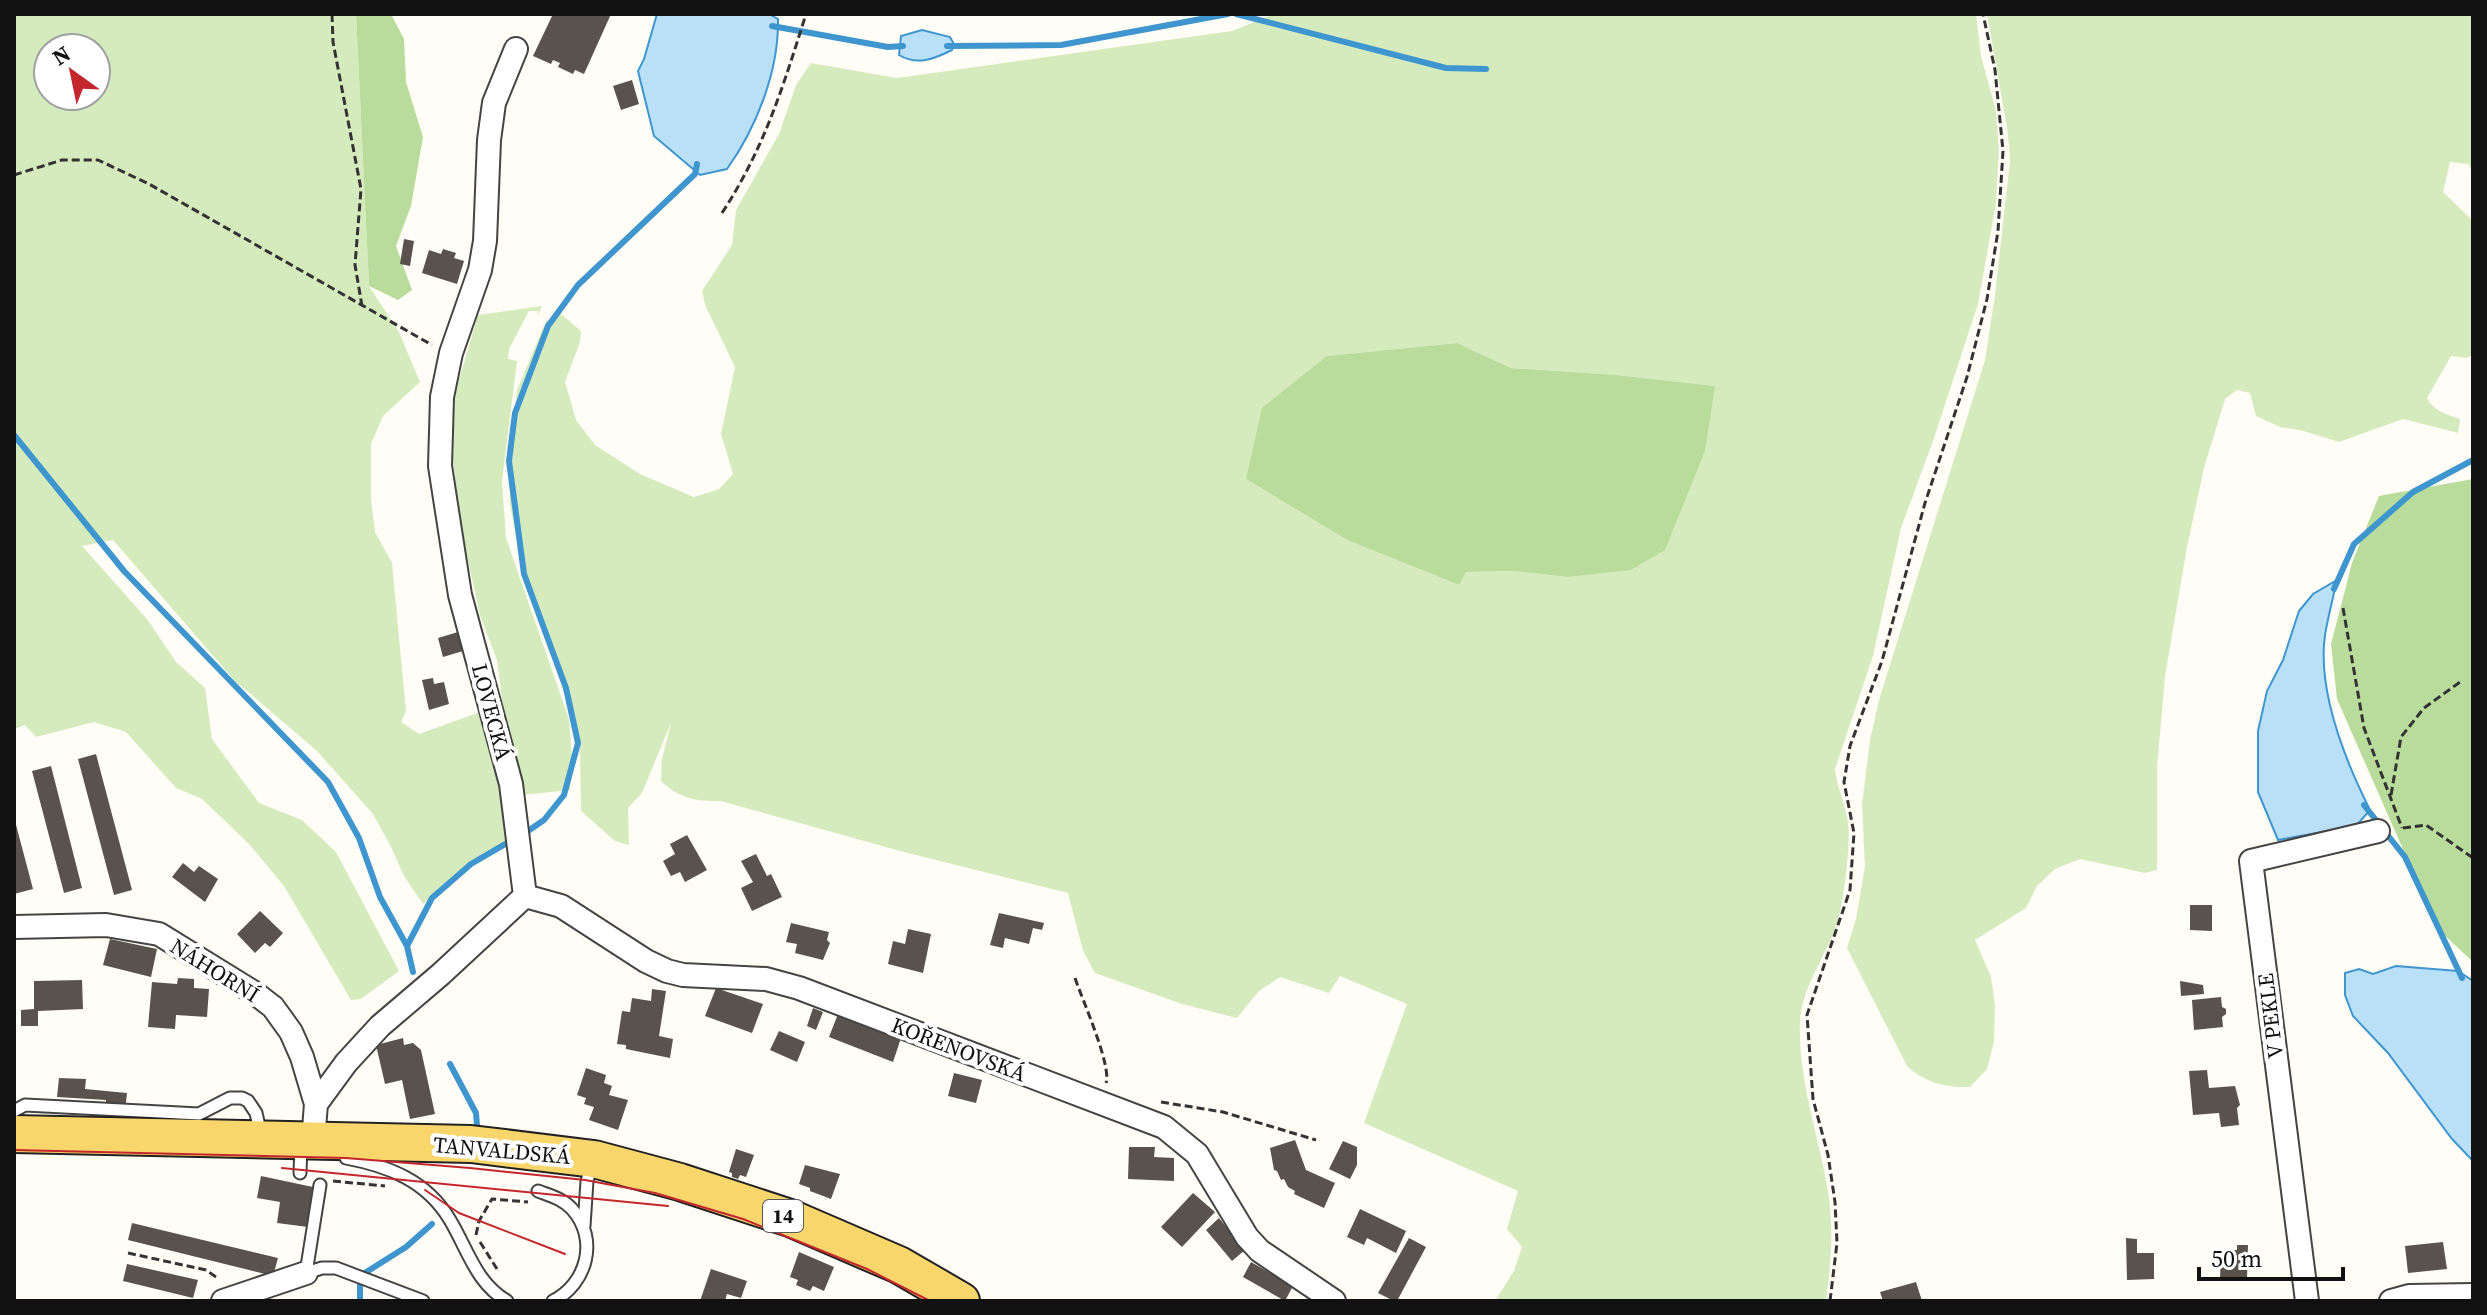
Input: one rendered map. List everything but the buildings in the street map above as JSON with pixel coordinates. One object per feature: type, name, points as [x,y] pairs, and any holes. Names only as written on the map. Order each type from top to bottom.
[{"type":"main road","name":"TANVALDSKÁ","points":[[14,1134],[262,1140],[322,1151],[471,1144],[594,1159],[680,1182],[790,1218],[899,1265],[961,1301]]},
{"type":"street","name":"LOVECKÁ","points":[[516,49],[494,103],[489,140],[485,241],[480,270],[451,353],[442,397],[440,466],[460,595],[511,784],[525,896]]},
{"type":"street","name":"V PEKLE","points":[[2307,1301],[2251,861],[2378,831]]},
{"type":"street","name":"KOŘENOVSKÁ","points":[[525,896],[561,906],[646,961],[667,971],[683,975],[766,979],[799,988],[1164,1127],[1197,1154],[1247,1237],[1260,1251],[1334,1301]]},
{"type":"street","points":[[316,1104],[346,1063],[380,1026],[525,896]]},
{"type":"street","name":"NÁHORNÍ","points":[[14,927],[106,925],[159,934],[256,994],[273,1007],[291,1032],[302,1057],[316,1104],[322,1151]]},
{"type":"street","points":[[229,1299],[306,1273]]},
{"type":"street","points":[[2391,1301],[2409,1296],[2473,1295]]},
{"type":"lane","points":[[14,1111],[25,1105],[199,1114],[230,1098],[242,1098],[256,1113],[262,1140]]},
{"type":"lane","points":[[322,1151],[389,1168],[425,1190],[451,1221],[473,1266],[493,1292],[507,1301]]},
{"type":"lane","points":[[584,1231],[587,1181],[594,1159]]},
{"type":"lane","points":[[320,1182],[306,1273],[336,1268],[423,1301]]},
{"type":"lane","points":[[539,1197],[561,1200],[572,1209],[587,1243],[583,1269],[570,1290],[553,1301]]},
{"type":"path","points":[[332,14],[333,42],[361,189],[355,265],[362,306]]},
{"type":"path","points":[[722,213],[743,181],[771,124],[806,14]]},
{"type":"path","points":[[1830,1301],[1837,1243],[1835,1202],[1828,1155],[1813,1099],[1807,1015],[1850,890],[1854,833],[1844,782],[1850,746],[1882,661],[1925,503],[1967,377],[1987,299],[1998,231],[2003,151],[1995,70],[1983,14]]},
{"type":"path","points":[[14,175],[62,160],[98,160],[149,184],[413,336],[451,353]]},
{"type":"path","points":[[2343,608],[2364,728],[2402,828]]},
{"type":"path","points":[[2391,797],[2401,737],[2424,708],[2460,682]]},
{"type":"path","points":[[2378,831],[2426,825],[2473,858]]},
{"type":"path","points":[[1075,978],[1108,1076],[1099,1102]]},
{"type":"path","points":[[1162,1102],[1223,1112],[1316,1140]]},
{"type":"path","points":[[320,1182],[391,1187]]},
{"type":"path","points":[[493,1292],[503,1280],[476,1235],[479,1221],[492,1199],[539,1197]]},
{"type":"path","points":[[128,1253],[206,1270],[226,1285],[229,1299]]},
{"type":"green space","points":[[14,14],[356,14],[369,286],[399,332],[420,382],[383,416],[371,444],[371,499],[375,532],[392,563],[406,711],[401,722],[419,734],[483,711],[504,802],[506,836],[503,846],[464,867],[423,904],[404,876],[373,814],[317,751],[234,680],[113,540],[82,546],[147,619],[176,662],[205,688],[212,739],[259,803],[302,820],[336,852],[399,971],[361,999],[351,1000],[284,886],[249,844],[202,799],[176,788],[126,732],[94,722],[36,737],[25,725],[14,729]]},
{"type":"green space","points":[[356,14],[391,14],[404,39],[406,82],[423,137],[411,206],[396,246],[412,290],[398,300],[369,286]]},
{"type":"green space","points":[[1274,14],[1976,14],[1981,56],[1996,111],[1999,150],[1996,203],[1978,304],[1901,528],[1873,656],[1835,769],[1848,823],[1845,886],[1834,933],[1805,996],[1800,1023],[1802,1066],[1830,1205],[1831,1246],[1826,1301],[1495,1301],[1514,1271],[1522,1247],[1507,1229],[1518,1191],[1364,1123],[1407,1004],[1340,976],[1329,993],[1280,977],[1259,991],[1237,1018],[1182,1004],[1095,973],[1083,951],[1068,893],[900,851],[721,801],[688,798],[674,791],[661,781],[662,759],[671,723],[642,793],[628,808],[629,845],[615,841],[581,811],[580,744],[524,575],[510,505],[509,469],[517,390],[546,321],[561,314],[581,331],[565,382],[576,420],[595,445],[640,474],[694,497],[719,489],[733,474],[721,434],[735,367],[705,305],[702,291],[732,245],[736,210],[779,134],[796,85],[811,63],[897,78],[1232,31]],"holes":[[[1457,343],[1511,368],[1715,386],[1567,577],[1512,571],[1465,572],[1459,585],[1347,540],[1246,479],[1327,356]]]},
{"type":"green space","points":[[1987,14],[2473,14],[2473,172],[2468,164],[2450,162],[2443,192],[2473,221],[2473,355],[2466,358],[2451,356],[2427,398],[2437,409],[2460,419],[2458,433],[2403,419],[2339,442],[2280,427],[2256,416],[2250,393],[2237,390],[2225,399],[2204,468],[2165,676],[2157,768],[2157,870],[2145,873],[2080,859],[2055,869],[2037,886],[2026,908],[1975,940],[1991,977],[1995,1005],[1994,1042],[1987,1069],[1970,1087],[1961,1087],[1929,1080],[1907,1066],[1847,948],[1856,919],[1865,866],[1862,805],[1870,740],[1879,700],[1985,360],[1995,295],[2010,161]]},
{"type":"green space","points":[[542,306],[538,315],[538,311],[529,311],[509,349],[508,359],[517,361],[502,481],[506,538],[569,719],[572,757],[570,790],[523,795],[504,716],[497,660],[480,616],[458,513],[449,414],[478,315]]},
{"type":"green space","points":[[1457,343],[1511,368],[1715,386],[1705,451],[1665,550],[1631,570],[1567,577],[1512,571],[1466,572],[1459,585],[1347,540],[1246,479],[1262,408],[1327,356]]},
{"type":"green space","points":[[2473,479],[2473,962],[2438,929],[2337,699],[2331,644],[2352,563],[2379,496]]},
{"type":"water","points":[[657,14],[769,14],[778,19],[775,58],[764,97],[748,135],[727,169],[700,175],[654,136],[638,71]]},
{"type":"water","points":[[922,30],[950,37],[954,44],[952,50],[919,61],[899,55],[901,36]]},
{"type":"water","points":[[2337,580],[2325,635],[2325,679],[2335,725],[2370,810],[2356,826],[2278,840],[2258,792],[2258,731],[2267,691],[2283,660],[2299,611],[2313,594]]},
{"type":"water","points":[[2396,966],[2458,971],[2473,981],[2473,1161],[2452,1139],[2388,1053],[2353,1016],[2345,995],[2345,973],[2359,969],[2373,974]]},
{"type":"waterway","points":[[947,46],[1061,45],[1228,14]]},
{"type":"waterway","points":[[1236,14],[1446,68],[1486,69]]},
{"type":"waterway","points":[[772,26],[888,47],[903,46]]},
{"type":"waterway","points":[[528,831],[544,820],[564,795],[578,743],[566,688],[524,574],[509,461],[515,413],[548,326],[578,285],[695,174],[697,164]]},
{"type":"waterway","points":[[14,435],[124,571],[328,782],[359,838],[380,897],[407,946],[413,972]]},
{"type":"waterway","points":[[2334,589],[2354,544],[2413,492],[2473,460]]},
{"type":"waterway","points":[[2364,805],[2379,824]]},
{"type":"waterway","points":[[2386,833],[2405,857],[2462,978]]},
{"type":"waterway","points":[[407,946],[432,898],[471,864],[512,840]]},
{"type":"waterway","points":[[450,1064],[476,1113],[477,1126]]},
{"type":"waterway","points":[[360,1301],[360,1276],[406,1247],[432,1224]]},
{"type":"tram line","points":[[14,1150],[346,1158],[585,1180],[655,1193],[743,1219],[867,1269],[930,1301]]},
{"type":"tram line","points":[[282,1168],[668,1206]]},
{"type":"tram line","points":[[425,1190],[459,1213],[565,1254]]}]
